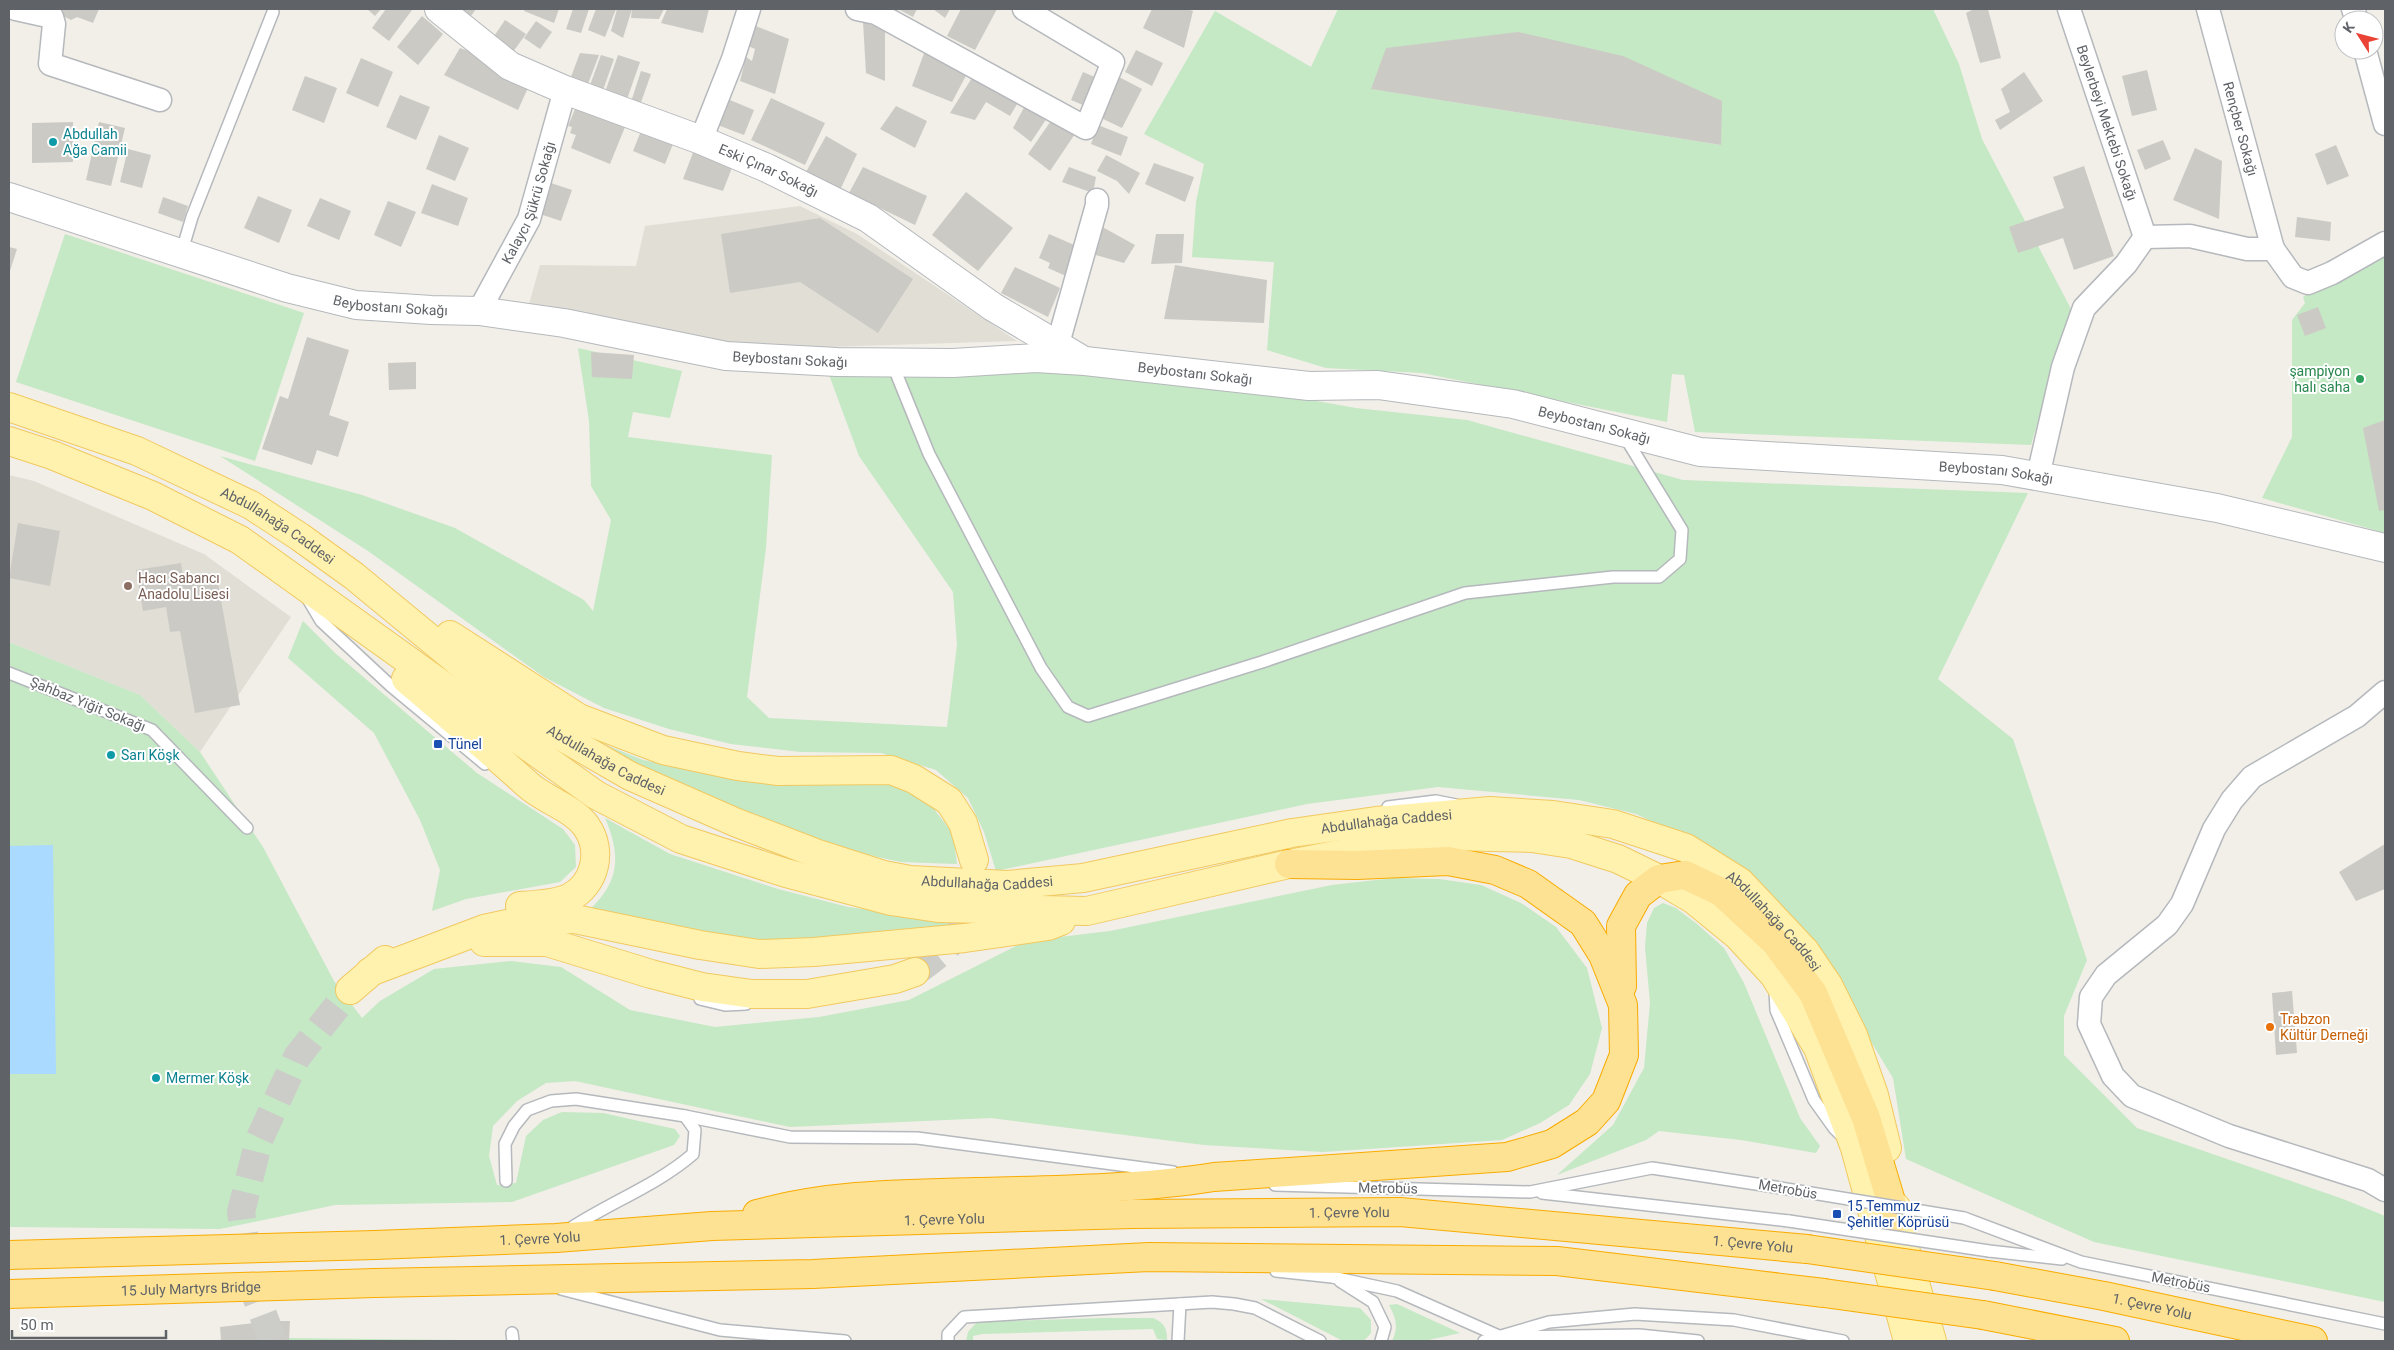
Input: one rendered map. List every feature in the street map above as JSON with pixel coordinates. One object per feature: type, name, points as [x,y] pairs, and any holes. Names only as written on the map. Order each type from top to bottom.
[{"type":"highway","points":[[1289,864],[1358,865],[1448,861],[1495,870],[1528,884],[1583,923],[1603,955],[1623,1005]]},
{"type":"highway","points":[[712,1226],[786,1206],[888,1193],[976,1192],[1179,1183],[1214,1177],[1507,1157],[1552,1144],[1587,1122],[1606,1101],[1624,1055],[1621,926],[1638,895],[1659,879],[1685,875],[1721,892],[1775,942],[1814,994],[1866,1118],[1896,1218]]},
{"type":"highway","name":"1. Çevre Yolu","points":[[9,1255],[556,1238],[712,1226],[1132,1214],[1400,1212],[1807,1249],[1992,1263],[2104,1296],[2313,1341]]},
{"type":"highway","points":[[523,1279],[813,1274],[1149,1257],[1557,1261],[1824,1293],[1983,1316],[2115,1341]]},
{"type":"highway","name":"15 July Martyrs Bridge","points":[[9,1294],[523,1279]]},
{"type":"main road","name":"Abdullahağa Caddesi","points":[[9,407],[137,451],[250,505],[300,537],[484,683],[547,728],[630,776],[737,823],[818,854],[884,875],[910,880],[1007,884],[1083,878],[1292,833],[1376,821],[1490,811],[1553,815],[1613,824],[1686,848],[1740,882],[1805,951],[1828,985],[1853,1035],[1874,1095],[1892,1170],[1896,1218],[1932,1341]]},
{"type":"main road","name":"Abdullahağa Caddesi","points":[[9,441],[52,455],[153,496],[240,540],[304,590],[596,795],[681,839],[786,873],[891,901],[938,908],[1087,911],[1289,864],[1445,836],[1532,838],[1571,844],[1618,859],[1659,879],[1694,900],[1738,936],[1774,974],[1818,1048],[1855,1148],[1908,1341]]},
{"type":"main road","points":[[304,590],[536,792],[586,825],[591,836],[596,863],[593,874],[569,898],[501,909],[426,932],[410,940],[350,990]]},
{"type":"main road","points":[[388,605],[451,635],[579,718],[663,750],[738,766],[778,771],[891,770],[914,779],[949,801],[963,823],[974,860]]},
{"type":"main road","points":[[370,972],[484,929],[525,920],[574,919],[700,946],[759,954],[814,952],[982,936],[1048,926],[1087,911]]},
{"type":"main road","points":[[438,946],[508,940],[547,942],[651,974],[702,987],[752,994],[807,994],[895,979],[915,972]]},
{"type":"street","points":[[16,9],[52,17],[54,24],[50,64],[160,100]]},
{"type":"street","name":"Eski Çınar Sokağı","points":[[439,9],[510,66],[565,90],[701,140],[767,168],[868,218],[993,307],[1057,346],[1085,360]]},
{"type":"street","points":[[701,140],[733,59],[749,9]]},
{"type":"street","points":[[857,9],[876,13],[1086,128],[1113,62],[1024,9]]},
{"type":"street","name":"Beylerbeyi Mektebi Sokağı","points":[[2069,9],[2145,237]]},
{"type":"street","name":"Rençber Sokağı","points":[[2208,9],[2273,249]]},
{"type":"street","points":[[2368,60],[2385,124]]},
{"type":"street","name":"Kalaycı Şükrü Sokağı","points":[[479,311],[529,219],[565,90]]},
{"type":"street","name":"Beybostanı Sokağı","points":[[9,197],[287,288],[356,304],[431,310],[479,311],[564,323],[726,356],[837,362],[954,363],[1036,358],[1085,360],[1309,386],[1378,385],[1514,404],[1700,452],[2002,470],[2217,508],[2385,548]]},
{"type":"street","points":[[1057,346],[1097,200]]},
{"type":"street","points":[[2038,476],[2063,367],[2084,308],[2126,264],[2145,237],[2190,236],[2247,249],[2273,249],[2293,277],[2308,283],[2332,273],[2385,243]]},
{"type":"street","points":[[2385,692],[2357,716],[2252,777],[2232,800],[2214,829],[2182,904],[2167,925],[2106,975],[2091,998],[2089,1024],[2113,1076],[2132,1096],[2229,1136],[2368,1180],[2385,1190]]},
{"type":"lane","points":[[181,254],[192,217],[274,12]]},
{"type":"lane","points":[[891,362],[929,454],[1041,668],[1068,707],[1088,716],[1262,662],[1465,593],[1613,577],[1659,577],[1680,559],[1682,530],[1621,432]]},
{"type":"lane","name":"Şahbaz Yiğit Sokağı","points":[[9,673],[152,730],[247,828]]},
{"type":"lane","points":[[1378,808],[1436,800],[1490,811]]},
{"type":"lane","points":[[1292,833],[1339,813]]},
{"type":"lane","points":[[547,942],[616,976]]},
{"type":"lane","points":[[690,997],[725,1005],[760,1004],[807,994]]},
{"type":"lane","points":[[506,1180],[505,1144],[514,1126],[527,1110],[551,1101],[576,1099],[684,1116],[790,1136],[917,1138],[1214,1177]]},
{"type":"lane","points":[[556,1238],[594,1212],[676,1169],[693,1154],[695,1130],[684,1116]]},
{"type":"lane","name":"Metrobüs","points":[[1179,1183],[1530,1192],[1652,1168],[1714,1176],[1964,1218],[2081,1262],[2385,1324]]},
{"type":"lane","points":[[1530,1192],[1790,1221],[1992,1263],[2081,1262]]},
{"type":"lane","points":[[1149,1257],[1332,1276],[1397,1291],[1501,1337],[1639,1335],[1698,1341]]},
{"type":"lane","points":[[1332,1276],[1373,1302],[1385,1327],[1381,1341]]},
{"type":"lane","points":[[523,1279],[720,1330],[846,1341]]},
{"type":"lane","points":[[948,1341],[948,1334],[964,1317],[1212,1302],[1255,1308],[1320,1341]]},
{"type":"lane","points":[[1178,1341],[1180,1304]]},
{"type":"lane","points":[[1484,1341],[1549,1322],[1635,1314],[1734,1320],[1843,1341]]},
{"type":"shaded area","points":[[800,206],[857,234],[1017,341],[733,350],[529,304],[540,265],[636,266],[645,226]]},
{"type":"shaded area","name":"Hacı Sabancı Anadolu Lisesi","points":[[9,475],[34,481],[204,554],[291,617],[200,752],[140,695],[9,642]]},
{"type":"green space","points":[[1338,9],[1933,9],[1959,64],[1982,139],[2071,309],[2031,445],[1695,432],[1684,375],[1672,374],[1667,422],[1422,373],[1326,368],[1267,350],[1274,262],[1192,257],[1196,202],[1204,164],[1144,134],[1215,11],[1311,67]],"holes":[[[1372,89],[1721,101],[1721,145]]]},
{"type":"green space","points":[[65,234],[304,313],[255,461],[16,382]]},
{"type":"green space","points":[[2385,246],[2385,533],[2262,498],[2292,437],[2292,320],[2305,303],[2303,297]]},
{"type":"green space","points":[[578,348],[682,371],[670,418],[633,412],[628,437],[772,455],[766,548],[747,697],[769,718],[947,727],[957,645],[953,592],[859,456],[828,372],[1135,369],[1356,408],[1467,420],[1683,480],[2028,493],[1938,679],[2013,739],[2087,960],[2064,1016],[2064,1055],[2137,1128],[2343,1199],[2385,1216],[2385,1302],[2094,1242],[1906,1159],[1893,1078],[1833,979],[1690,839],[1636,814],[1579,800],[1438,787],[1307,804],[996,871],[984,832],[968,798],[936,770],[881,753],[801,752],[731,744],[669,729],[604,708],[544,677],[368,551],[220,456],[362,495],[455,528],[584,600],[593,611],[611,520],[591,486],[589,421]]},
{"type":"green space","points":[[303,621],[335,653],[477,773],[563,829],[575,845],[576,867],[560,882],[466,899],[432,911],[440,870],[420,820],[374,733],[288,658]]},
{"type":"green space","points":[[9,642],[140,695],[200,752],[263,847],[334,981],[362,1018],[380,1001],[434,969],[511,961],[561,967],[630,1010],[715,1027],[819,1017],[909,1000],[1026,941],[1110,931],[1332,885],[1394,878],[1439,879],[1481,885],[1521,903],[1556,927],[1587,968],[1602,1028],[1590,1074],[1569,1105],[1540,1123],[1502,1140],[1323,1152],[1204,1145],[991,1118],[790,1127],[575,1081],[546,1083],[517,1101],[493,1126],[489,1156],[497,1185],[516,1183],[526,1136],[543,1120],[562,1112],[603,1113],[675,1129],[680,1136],[674,1145],[512,1202],[335,1205],[220,1229],[9,1227]]},
{"type":"green space","points":[[566,729],[643,760],[727,777],[886,780],[912,789],[934,809],[953,834],[957,864],[901,862],[832,847],[758,824]]},
{"type":"green space","points":[[605,818],[670,854],[778,889],[848,907],[969,924],[779,945],[584,915],[604,893],[614,871],[614,847]]},
{"type":"green space","points":[[1663,903],[1676,908],[1724,948],[1744,983],[1800,1118],[1820,1146],[1816,1153],[1741,1140],[1659,1131],[1646,1140],[1557,1175],[1613,1125],[1644,1068],[1650,1003],[1645,947],[1647,923],[1654,908]]},
{"type":"green space","points":[[1261,1299],[1360,1308],[1371,1320],[1371,1333],[1364,1341],[1343,1341]]},
{"type":"green space","points":[[1397,1304],[1460,1333],[1424,1341],[1392,1341],[1396,1323],[1389,1305]]},
{"type":"green space","points":[[1153,1318],[1165,1327],[1167,1340],[1157,1339],[1153,1329],[982,1334],[973,1336],[973,1341],[966,1341],[968,1332],[977,1322]]},
{"type":"green space","points":[[285,1338],[463,1340],[463,1341],[286,1341]]},
{"type":"water","points":[[53,845],[56,1074],[9,1074],[9,846]]},
{"type":"building","points":[[49,9],[99,9],[93,23],[77,17],[71,20]]},
{"type":"building","points":[[367,9],[381,9],[375,16]]},
{"type":"building","points":[[386,9],[412,10],[389,41],[372,28]]},
{"type":"building","points":[[450,9],[476,9],[468,20]]},
{"type":"building","points":[[525,9],[559,9],[554,23],[524,11]]},
{"type":"building","points":[[573,9],[589,9],[581,33],[566,29]]},
{"type":"building","points":[[596,9],[616,9],[605,37],[588,30]]},
{"type":"building","points":[[617,9],[632,9],[623,38],[611,31]]},
{"type":"building","points":[[632,9],[664,9],[659,19],[631,18]]},
{"type":"building","points":[[667,9],[709,9],[703,33],[661,23]]},
{"type":"building","points":[[898,9],[917,9],[913,17]]},
{"type":"building","points":[[933,9],[950,9],[945,18]]},
{"type":"building","points":[[961,9],[997,9],[975,50],[947,36]]},
{"type":"building","points":[[1152,9],[1187,9],[1193,11],[1184,48],[1143,28]]},
{"type":"building","points":[[1974,9],[1988,9],[2001,58],[1980,63],[1966,13]]},
{"type":"building","points":[[422,16],[443,34],[418,65],[397,47]]},
{"type":"building","points":[[505,20],[526,34],[510,56],[490,42]]},
{"type":"building","points":[[536,21],[552,32],[540,49],[524,38]]},
{"type":"building","points":[[863,22],[885,29],[885,81],[866,73]]},
{"type":"building","points":[[753,25],[789,39],[775,94],[740,81],[746,57],[752,61],[755,49],[748,46]]},
{"type":"building","points":[[1518,32],[1623,56],[1722,101],[1721,145],[1371,89],[1386,48]]},
{"type":"building","points":[[460,48],[532,79],[518,110],[444,75]]},
{"type":"building","points":[[926,48],[969,70],[952,102],[912,86]]},
{"type":"building","points":[[1136,50],[1163,63],[1152,86],[1125,72]]},
{"type":"building","points":[[580,53],[599,55],[586,89],[569,82]]},
{"type":"building","points":[[601,55],[614,59],[602,93],[589,88]]},
{"type":"building","points":[[618,55],[640,62],[626,102],[604,95]]},
{"type":"building","points":[[361,58],[393,72],[378,107],[346,93]]},
{"type":"building","points":[[2147,70],[2157,110],[2132,116],[2122,76]]},
{"type":"building","points":[[641,71],[651,74],[639,108],[630,105]]},
{"type":"building","points":[[1083,72],[1102,80],[1090,108],[1071,100]]},
{"type":"building","points":[[2024,72],[2043,101],[2000,130],[1995,120],[2010,112],[2001,89]]},
{"type":"building","points":[[975,73],[1020,99],[1010,116],[986,102],[975,120],[950,113]]},
{"type":"building","points":[[305,76],[337,88],[324,123],[292,110]]},
{"type":"building","points":[[1119,77],[1142,89],[1122,128],[1099,117]]},
{"type":"building","points":[[400,95],[430,107],[416,140],[386,127]]},
{"type":"building","points":[[725,98],[754,110],[744,135],[715,124]]},
{"type":"building","points":[[771,98],[825,123],[805,165],[751,140]]},
{"type":"building","points":[[1028,100],[1051,112],[1031,142],[1013,128]]},
{"type":"building","points":[[578,102],[627,122],[610,164],[571,148],[576,135],[570,133],[572,127],[568,126]]},
{"type":"building","points":[[896,106],[927,121],[915,148],[880,129]]},
{"type":"building","points":[[1055,115],[1081,125],[1050,171],[1028,154]]},
{"type":"building","name":"Abdullah Ağa Camii","points":[[73,122],[73,162],[32,163],[32,123]]},
{"type":"building","points":[[99,122],[125,128],[111,186],[86,180]]},
{"type":"building","points":[[1098,125],[1128,137],[1121,156],[1091,144]]},
{"type":"building","points":[[641,131],[673,144],[665,164],[633,151]]},
{"type":"building","points":[[439,135],[469,148],[455,181],[426,169]]},
{"type":"building","points":[[826,136],[857,154],[840,190],[806,172]]},
{"type":"building","points":[[2163,140],[2171,159],[2145,170],[2137,150]]},
{"type":"building","points":[[2336,145],[2349,176],[2327,185],[2315,154]]},
{"type":"building","points":[[2195,148],[2222,161],[2219,219],[2173,200]]},
{"type":"building","points":[[128,149],[151,155],[142,188],[120,182]]},
{"type":"building","points":[[694,150],[733,165],[723,191],[683,179]]},
{"type":"building","points":[[1106,155],[1140,173],[1129,194],[1117,181],[1097,171]]},
{"type":"building","points":[[1154,163],[1194,177],[1185,202],[1145,184]]},
{"type":"building","points":[[2084,166],[2114,256],[2074,270],[2063,238],[2018,253],[2009,227],[2064,208],[2053,177]]},
{"type":"building","points":[[863,167],[927,196],[915,225],[849,193]]},
{"type":"building","points":[[1069,167],[1096,177],[1093,193],[1062,182]]},
{"type":"building","points":[[551,183],[572,190],[561,221],[540,214]]},
{"type":"building","points":[[432,184],[468,198],[458,226],[421,213]]},
{"type":"building","points":[[966,192],[1013,228],[978,271],[932,235]]},
{"type":"building","points":[[258,196],[292,210],[279,243],[244,228]]},
{"type":"building","points":[[163,197],[188,206],[183,222],[158,213]]},
{"type":"building","points":[[320,198],[351,211],[339,240],[307,226]]},
{"type":"building","points":[[388,201],[416,212],[401,247],[374,235]]},
{"type":"building","points":[[2297,217],[2331,222],[2330,241],[2295,237]]},
{"type":"building","points":[[820,218],[913,279],[878,333],[800,282],[730,293],[721,234]]},
{"type":"building","points":[[1097,224],[1135,245],[1124,263],[1085,252]]},
{"type":"building","points":[[1049,234],[1079,247],[1066,276],[1048,268],[1050,263],[1039,258]]},
{"type":"building","points":[[1156,234],[1184,234],[1182,263],[1151,264]]},
{"type":"building","points":[[9,247],[17,249],[9,274]]},
{"type":"building","points":[[1175,265],[1267,280],[1264,323],[1164,319]]},
{"type":"building","points":[[1015,267],[1060,288],[1048,317],[1001,293]]},
{"type":"building","points":[[2318,307],[2326,328],[2305,336],[2297,315]]},
{"type":"building","points":[[307,337],[349,350],[329,415],[349,422],[338,457],[317,450],[312,465],[262,449],[280,396],[288,399]]},
{"type":"building","points":[[591,352],[634,355],[632,379],[592,377]]},
{"type":"building","points":[[416,362],[416,389],[389,390],[388,363]]},
{"type":"building","points":[[2385,420],[2385,510],[2379,511],[2363,428]]},
{"type":"building","points":[[18,523],[60,531],[50,586],[9,578]]},
{"type":"building","name":"Hacı Sabancı Anadolu Lisesi","points":[[181,563],[184,583],[217,578],[240,705],[195,713],[180,631],[170,632],[166,607],[143,611],[136,570]]},
{"type":"building","points":[[2385,844],[2385,889],[2356,901],[2339,872]]},
{"type":"building","points":[[2292,991],[2297,1053],[2276,1055],[2272,993]]},
{"type":"building","points":[[270,1321],[272,1341],[221,1341],[220,1327]]},
{"type":"building","points":[[275,1321],[290,1321],[289,1341],[275,1341]]},
{"type":"tunnel","points":[[915,972],[947,947],[964,926],[974,901],[975,887]]},
{"type":"tunnel","points":[[273,1341],[251,1283],[241,1212],[259,1140],[297,1057],[350,990]]},
{"type":"place","name":"Abdullah Ağa Camii","points":[[53,142]]},
{"type":"place","name":"şampiyon halı saha","points":[[2360,379]]},
{"type":"place","name":"Hacı Sabancı Anadolu Lisesi","points":[[128,586]]},
{"type":"place","name":"Tünel","points":[[438,744]]},
{"type":"place","name":"Sarı Köşk","points":[[111,755]]},
{"type":"place","name":"Trabzon Kültür Derneği","points":[[2270,1027]]},
{"type":"place","name":"Mermer Köşk","points":[[156,1078]]},
{"type":"place","name":"15 Temmuz Şehitler Köprüsü","points":[[1837,1214]]}]
